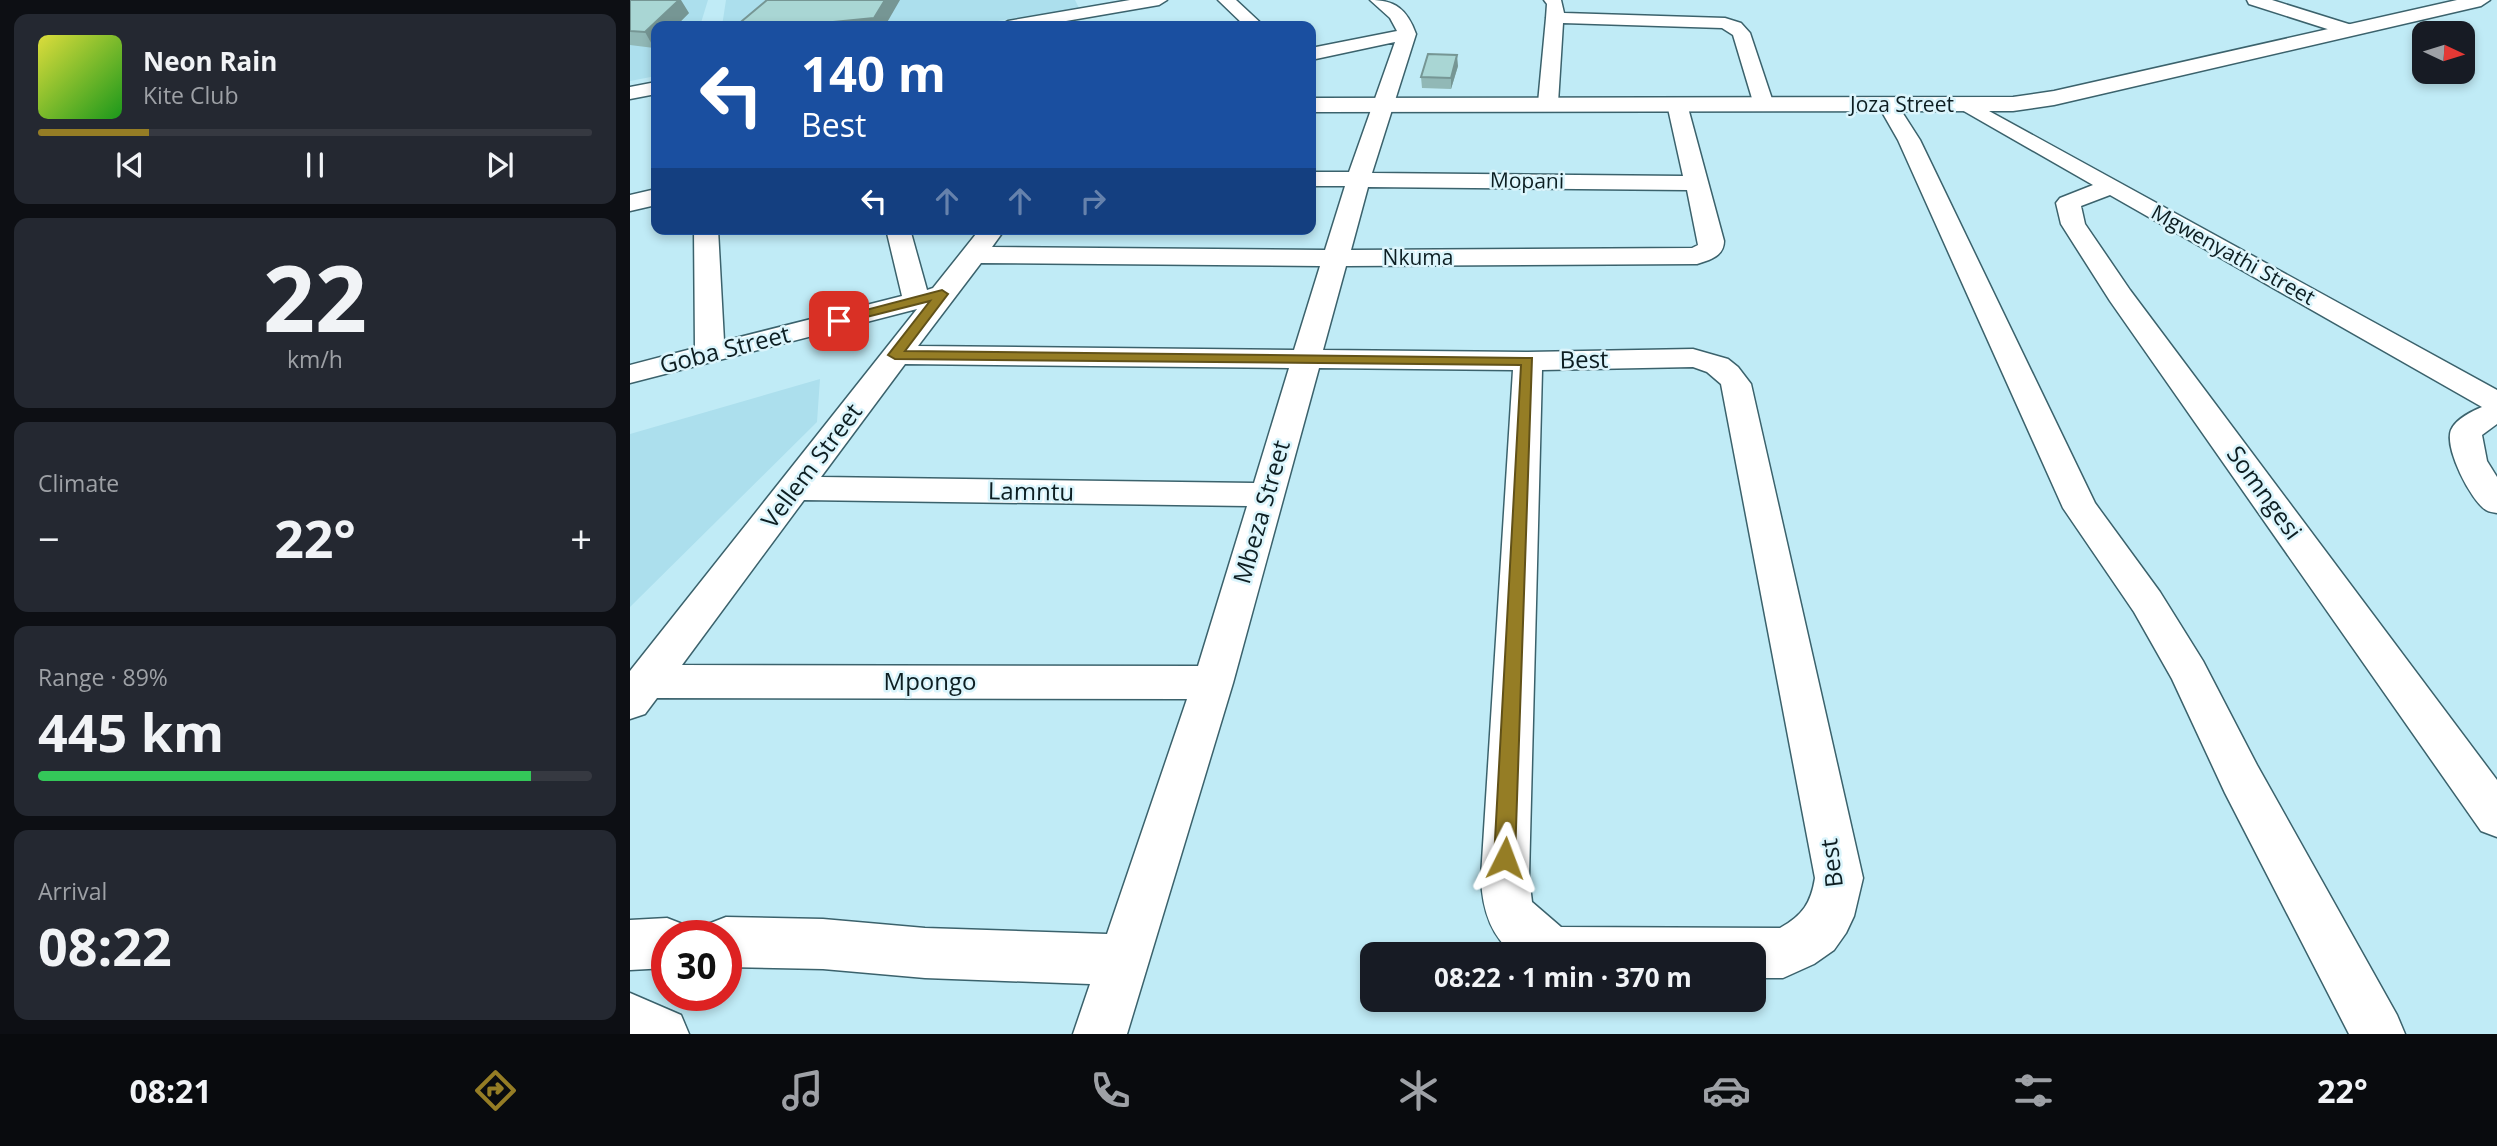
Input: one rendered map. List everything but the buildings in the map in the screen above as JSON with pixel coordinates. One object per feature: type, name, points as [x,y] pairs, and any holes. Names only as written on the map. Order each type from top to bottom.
[{"type":"street","points":[[1030,21],[1107,4],[1159,0]]},
{"type":"street","points":[[1226,0],[1249,21]]},
{"type":"street","name":"Joza Street","points":[[1316,105],[2012,104],[2054,98],[2481,0]]},
{"type":"street","points":[[2270,1],[2349,30]]},
{"type":"street","points":[[1107,4],[1120,21]]},
{"type":"street","points":[[1548,103],[1554,9],[1725,23],[1735,27],[1741,33],[1764,105]]},
{"type":"street","points":[[1316,51],[1394,10]]},
{"type":"street","name":"Mbeza Street","points":[[1100,1034],[1213,683],[1358,180],[1385,104],[1394,10]]},
{"type":"street","points":[[630,93],[651,89]]},
{"type":"street","name":"Nkuma","points":[[983,242],[1336,258],[1697,256],[1711,249],[1711,241],[1676,104]]},
{"type":"street","points":[[1888,105],[1909,140],[2080,508],[2147,602],[2189,673],[2241,779],[2378,1034]]},
{"type":"street","name":"Mgwenyathi Street","points":[[1969,106],[2497,403]]},
{"type":"street","name":"Mopani","points":[[1316,179],[1696,183]]},
{"type":"street","name":"Somngesi","points":[[2111,187],[2068,203],[2067,209],[2073,224],[2120,295],[2497,816]]},
{"type":"street","points":[[630,203],[651,198]]},
{"type":"street","points":[[706,235],[710,354]]},
{"type":"street","points":[[901,235],[930,297]]},
{"type":"street","name":"Vellem Street","points":[[639,691],[895,355],[930,297],[983,242]]},
{"type":"street","name":"Goba Street","points":[[630,374],[930,297]]},
{"type":"street","name":"Best","points":[[895,355],[1528,361],[1693,358],[1714,362],[1729,371],[1736,384],[1839,878],[1836,898],[1828,919],[1810,941],[1783,953],[1555,952],[1524,933],[1512,919],[1504,897],[1505,858],[1528,361]]},
{"type":"street","points":[[2497,413],[2483,418],[2466,432],[2464,449],[2474,469],[2497,501]]},
{"type":"street","name":"Lamntu","points":[[795,488],[1267,495]]},
{"type":"street","name":"Mpongo","points":[[639,691],[1213,683]]},
{"type":"street","points":[[742,942],[824,944],[925,953],[1123,960]]},
{"type":"street","points":[[630,945],[651,944]]},
{"type":"street","points":[[630,1019],[662,1034]]},
{"type":"shaded area","points":[[646,0],[708,0],[702,21],[651,21],[651,77],[630,81],[630,5]]},
{"type":"shaded area","points":[[726,0],[1075,0],[1079,8],[997,21],[723,21]]},
{"type":"shaded area","points":[[820,379],[817,422],[630,607],[630,434]]},
{"type":"route","points":[[839,321],[942,294],[895,355],[1528,361],[1505,858]]}]
